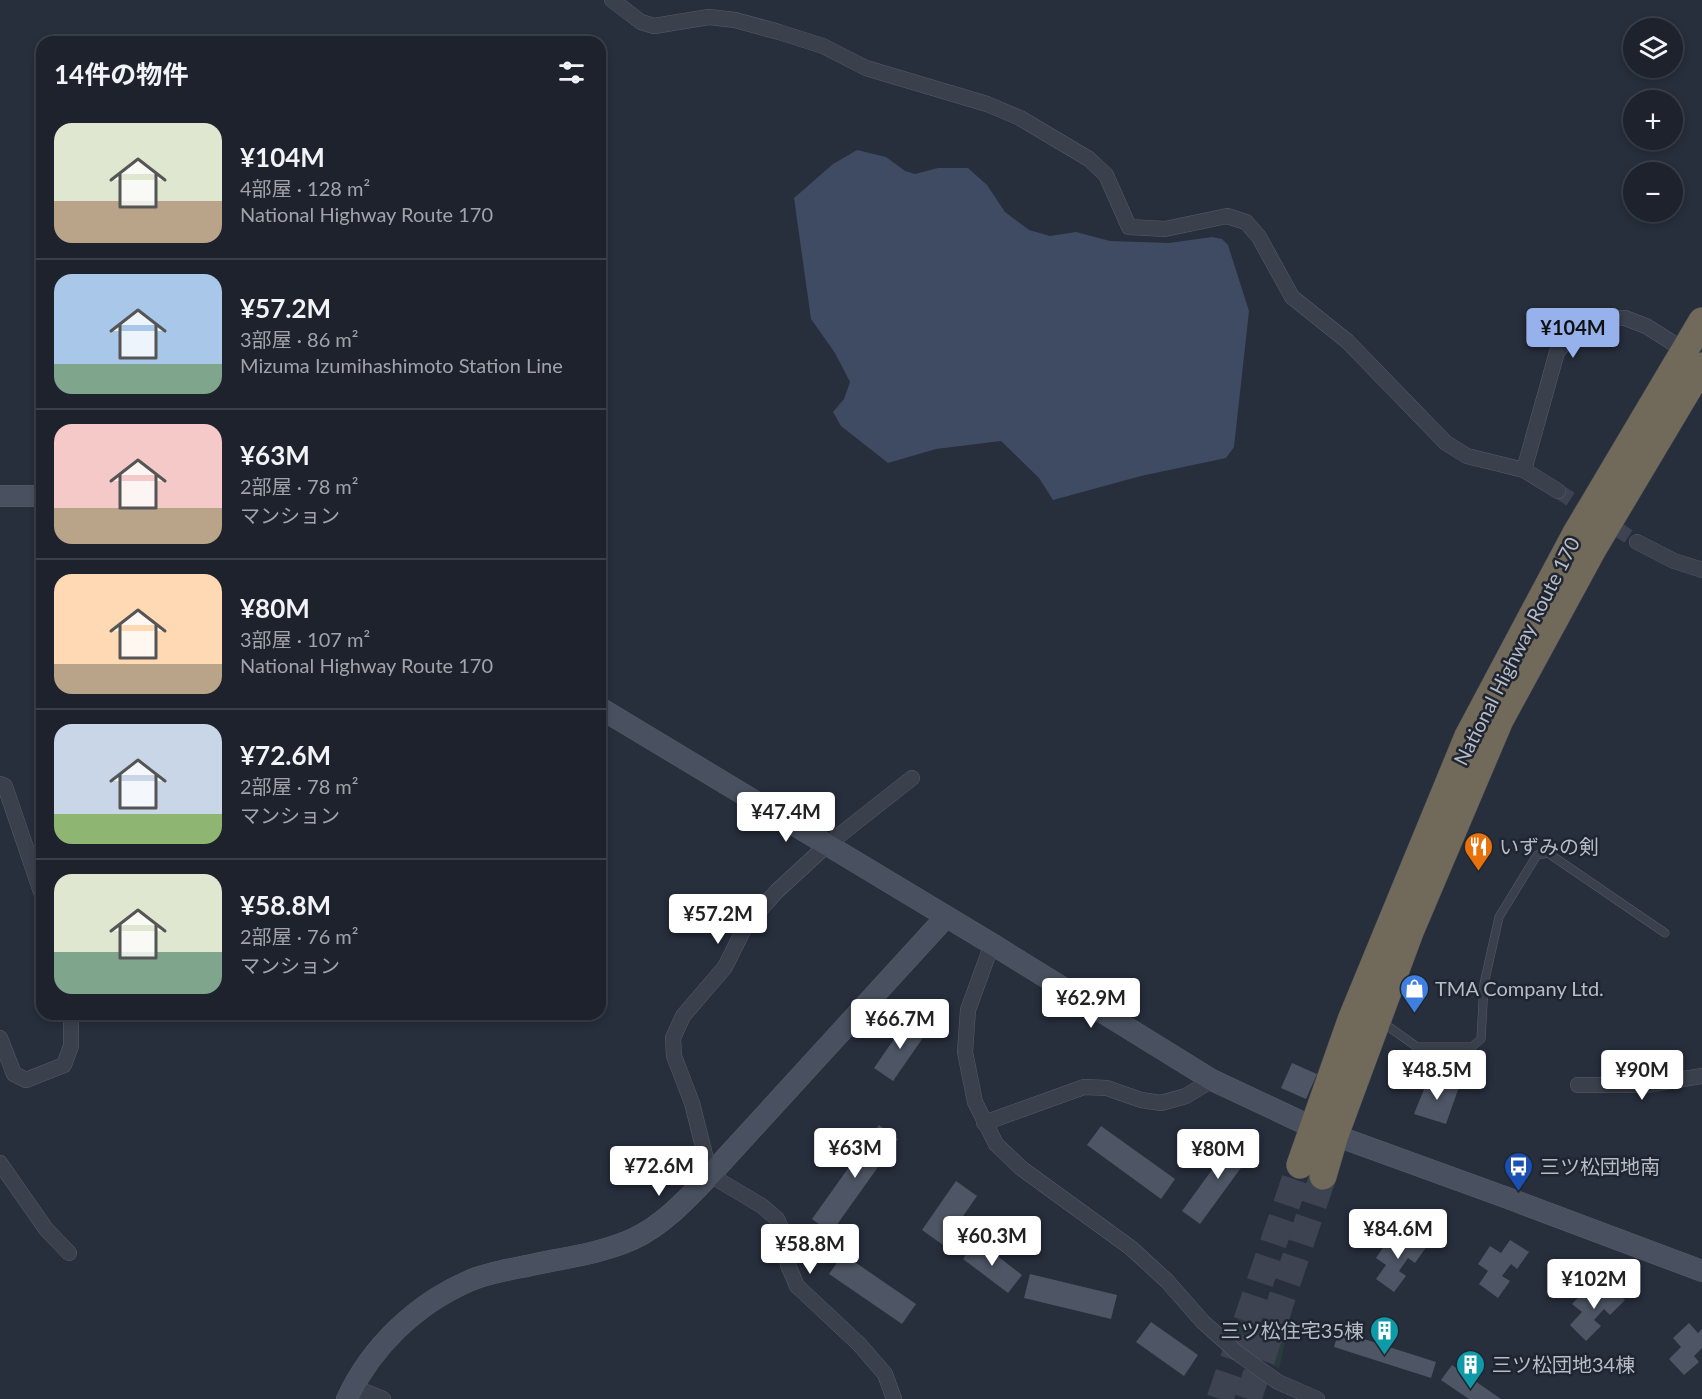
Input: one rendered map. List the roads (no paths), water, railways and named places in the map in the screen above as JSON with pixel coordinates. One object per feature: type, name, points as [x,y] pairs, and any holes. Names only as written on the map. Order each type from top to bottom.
[{"type":"highway","name":"National Highway Route 170","points":[[1324,1131],[1378,1020],[1410,932],[1500,720],[1693,358],[1702,321]]},
{"type":"highway","name":"National Highway Route 170","points":[[1311,1171],[1324,1131],[1351,1020],[1468,736],[1575,535],[1693,358]]},
{"type":"main road","points":[[0,496],[36,496]]},
{"type":"main road","points":[[606,712],[945,918],[992,944],[1212,1080],[1324,1131],[1702,1271]]},
{"type":"main road","points":[[350,1393],[373,1356],[392,1334],[418,1311],[440,1296],[470,1280],[602,1251],[634,1239],[680,1206],[945,918]]},
{"type":"street","points":[[612,0],[641,22],[654,26],[709,17],[735,20],[779,32],[823,46],[866,68],[987,104],[1020,118],[1089,159],[1106,175],[1129,227],[1165,229],[1227,216],[1246,222],[1259,237],[1292,297],[1347,340],[1446,443],[1467,456],[1524,470],[1558,491]]},
{"type":"street","points":[[1524,470],[1557,352],[1573,333],[1588,322],[1606,318],[1625,318],[1646,326],[1693,358]]},
{"type":"street","points":[[1637,542],[1674,561],[1702,570]]},
{"type":"street","points":[[894,1399],[885,1374],[860,1344],[797,1287],[788,1265],[785,1237],[777,1219],[762,1206],[710,1176],[692,1103],[674,1056],[674,1038],[683,1016],[725,967],[745,927],[777,891],[827,845],[912,778]]},
{"type":"street","points":[[0,784],[5,786],[36,877]]},
{"type":"street","points":[[992,944],[968,1010],[965,1052],[975,1102],[996,1144],[1021,1168],[1131,1248],[1167,1281],[1203,1322],[1240,1355],[1278,1382],[1317,1399]]},
{"type":"street","points":[[0,1038],[14,1074],[26,1080],[64,1065],[71,1046],[71,1020]]},
{"type":"street","points":[[1578,1084],[1647,1085],[1702,1076]]},
{"type":"street","points":[[984,1123],[1084,1087],[1107,1088],[1141,1100],[1161,1103],[1186,1096],[1212,1080]]},
{"type":"street","points":[[0,1163],[46,1229],[69,1253]]},
{"type":"street","points":[[350,1393],[383,1399]]},
{"type":"lane","points":[[1378,1020],[1417,1047],[1472,1047],[1481,1039],[1484,984],[1499,917],[1538,855],[1548,853],[1665,933]]},
{"type":"water","points":[[857,150],[886,157],[905,171],[915,174],[938,168],[968,168],[987,185],[1005,212],[1029,230],[1050,236],[1076,232],[1110,241],[1169,243],[1212,237],[1222,239],[1228,245],[1249,311],[1234,447],[1226,458],[1141,476],[1053,500],[1039,478],[1001,441],[936,449],[888,463],[841,426],[833,412],[844,399],[850,382],[835,353],[811,319],[794,198],[833,164]]},
{"type":"tunnel","points":[[1558,491],[1637,542]]},
{"type":"tunnel","points":[[1220,1399],[1300,1165]]},
{"type":"tunnel","points":[[1248,1399],[1323,1176]]},
{"type":"place","name":"いずみの剣","points":[[1478,872]]},
{"type":"place","name":"TMA Company Ltd.","points":[[1414,1014]]},
{"type":"place","name":"三ツ松団地南","points":[[1519,1192]]},
{"type":"place","name":"三ツ松住宅35棟","points":[[1385,1356]]},
{"type":"place","name":"三ツ松団地34棟","points":[[1471,1390]]}]
